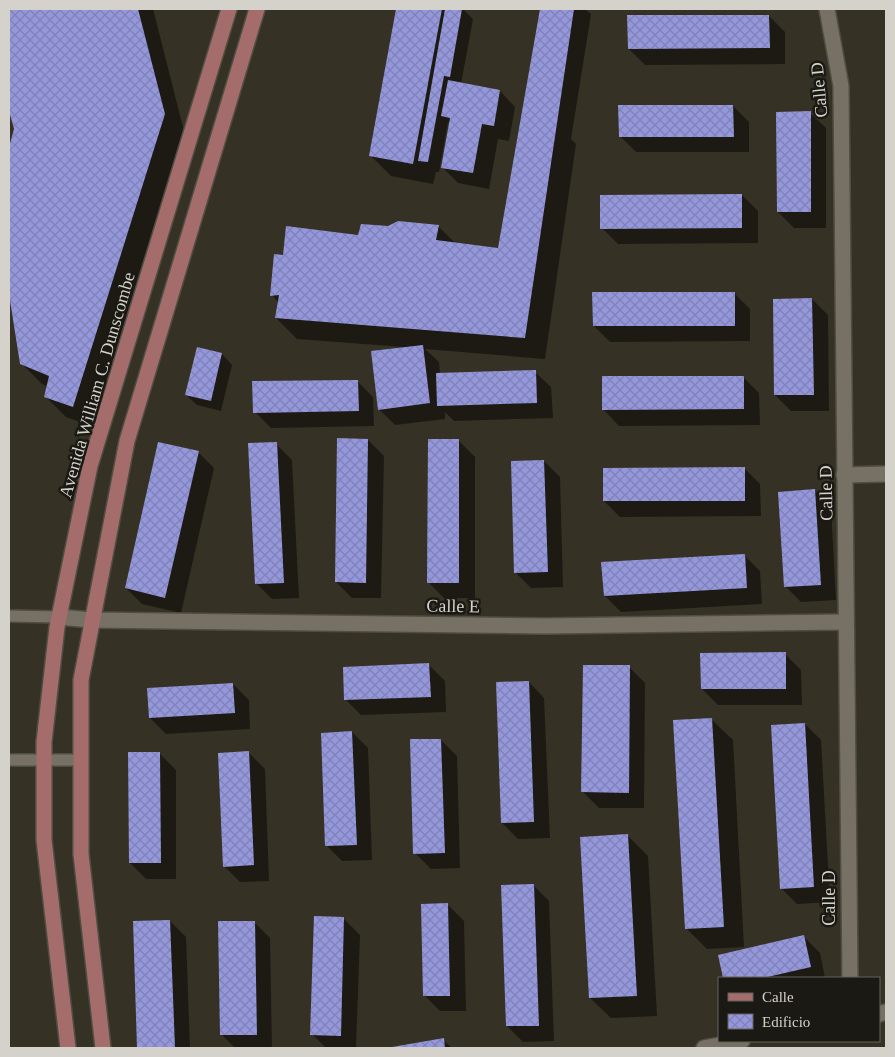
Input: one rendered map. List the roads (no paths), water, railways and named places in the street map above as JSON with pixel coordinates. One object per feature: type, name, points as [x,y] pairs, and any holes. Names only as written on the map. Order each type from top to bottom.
[{"type":"main road","points":[[103,1048],[81,854],[81,680],[91,620],[127,441],[257,9]]},
{"type":"main road","points":[[227,14],[251,28]]},
{"type":"main road","name":"Avenida William C. Dunscombe","points":[[68,1048],[44,840],[44,742],[59,617],[90,466],[227,14]]},
{"type":"street","name":"Calle D","points":[[827,9],[841,86],[850,977]]},
{"type":"street","points":[[844,475],[886,474]]},
{"type":"street","name":"Calle E","points":[[59,617],[91,620],[545,626],[846,622]]},
{"type":"street","points":[[704,1048],[737,1042]]},
{"type":"lane","points":[[9,616],[59,617]]},
{"type":"lane","points":[[9,760],[44,762],[81,760]]}]
